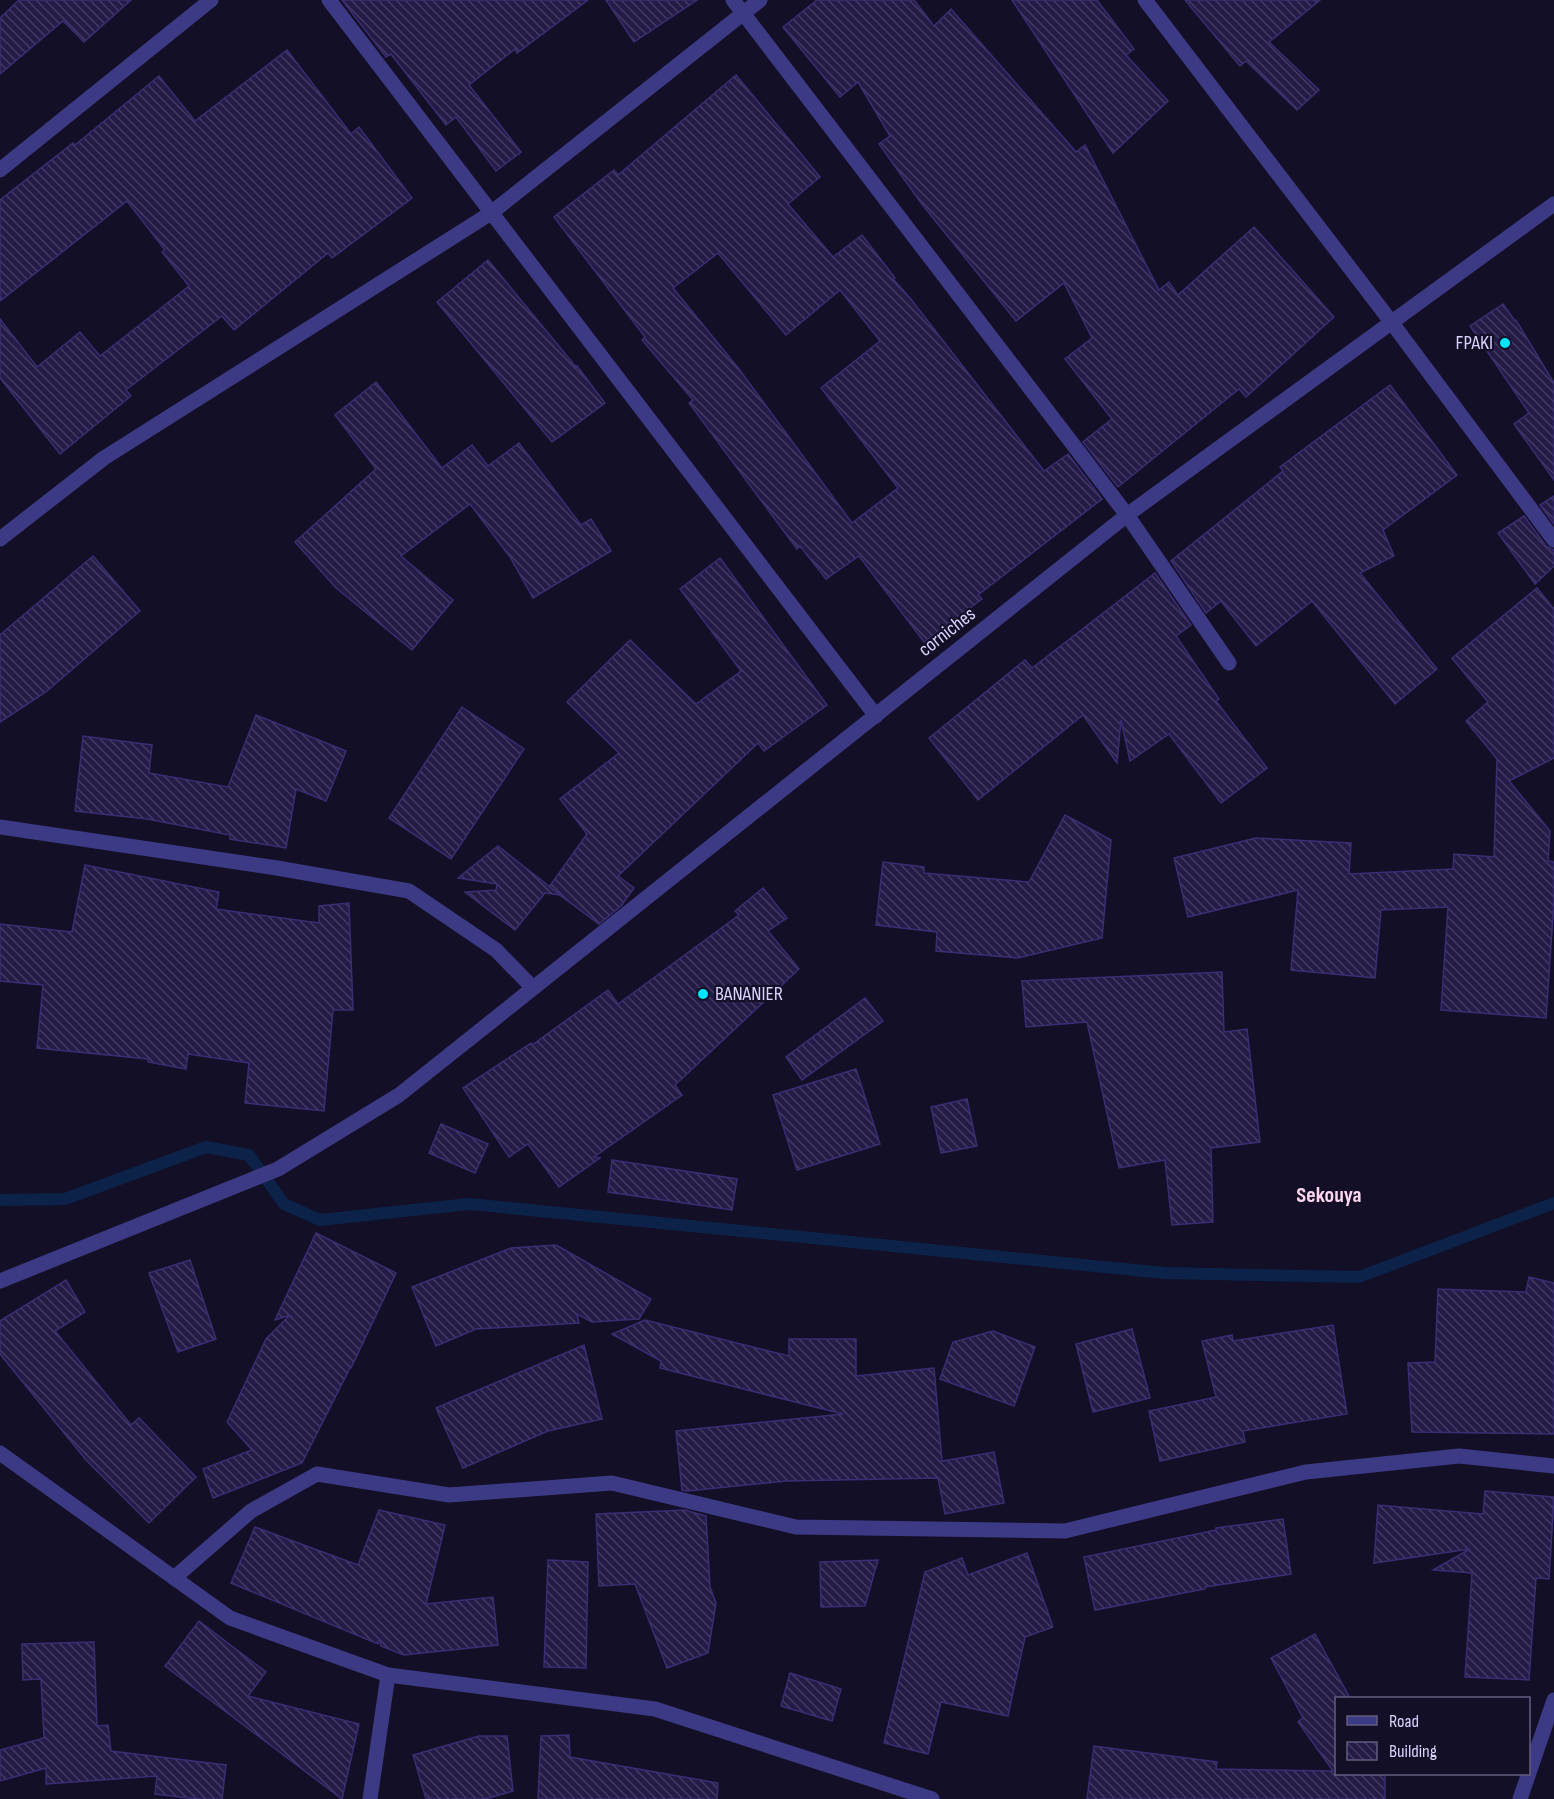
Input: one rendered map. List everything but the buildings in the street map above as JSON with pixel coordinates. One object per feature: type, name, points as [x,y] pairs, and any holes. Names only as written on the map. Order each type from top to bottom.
[{"type":"street","points":[[0,170],[211,0]]},
{"type":"street","points":[[329,0],[876,716]]},
{"type":"street","points":[[733,0],[1127,515],[1229,663]]},
{"type":"street","points":[[2,532],[104,458],[491,213],[760,0]]},
{"type":"street","points":[[1145,0],[1392,323],[1554,540]]},
{"type":"street","name":"corniches","points":[[0,1281],[278,1169],[399,1095],[1127,515],[1554,204]]},
{"type":"street","points":[[0,827],[277,868],[410,891],[496,950],[533,988]]},
{"type":"street","points":[[0,1454],[230,1618],[388,1675],[655,1709],[932,1799]]},
{"type":"street","points":[[174,1578],[251,1510],[317,1474],[449,1495],[612,1483],[796,1527],[1065,1531],[1306,1472],[1459,1456],[1554,1466]]},
{"type":"street","points":[[370,1799],[388,1675]]},
{"type":"street","points":[[1530,1772],[1554,1700]]},
{"type":"street","points":[[1521,1799],[1529,1775]]},
{"type":"waterway","points":[[0,1200],[65,1199],[206,1147],[249,1155],[284,1204],[320,1220],[469,1204],[1165,1273],[1359,1277],[1554,1203]]},
{"type":"place","name":"FPAKI","points":[[1505,343]]},
{"type":"place","name":"BANANIER","points":[[703,994]]},
{"type":"district","name":"Sekouya","points":[[1329,1195]]}]
